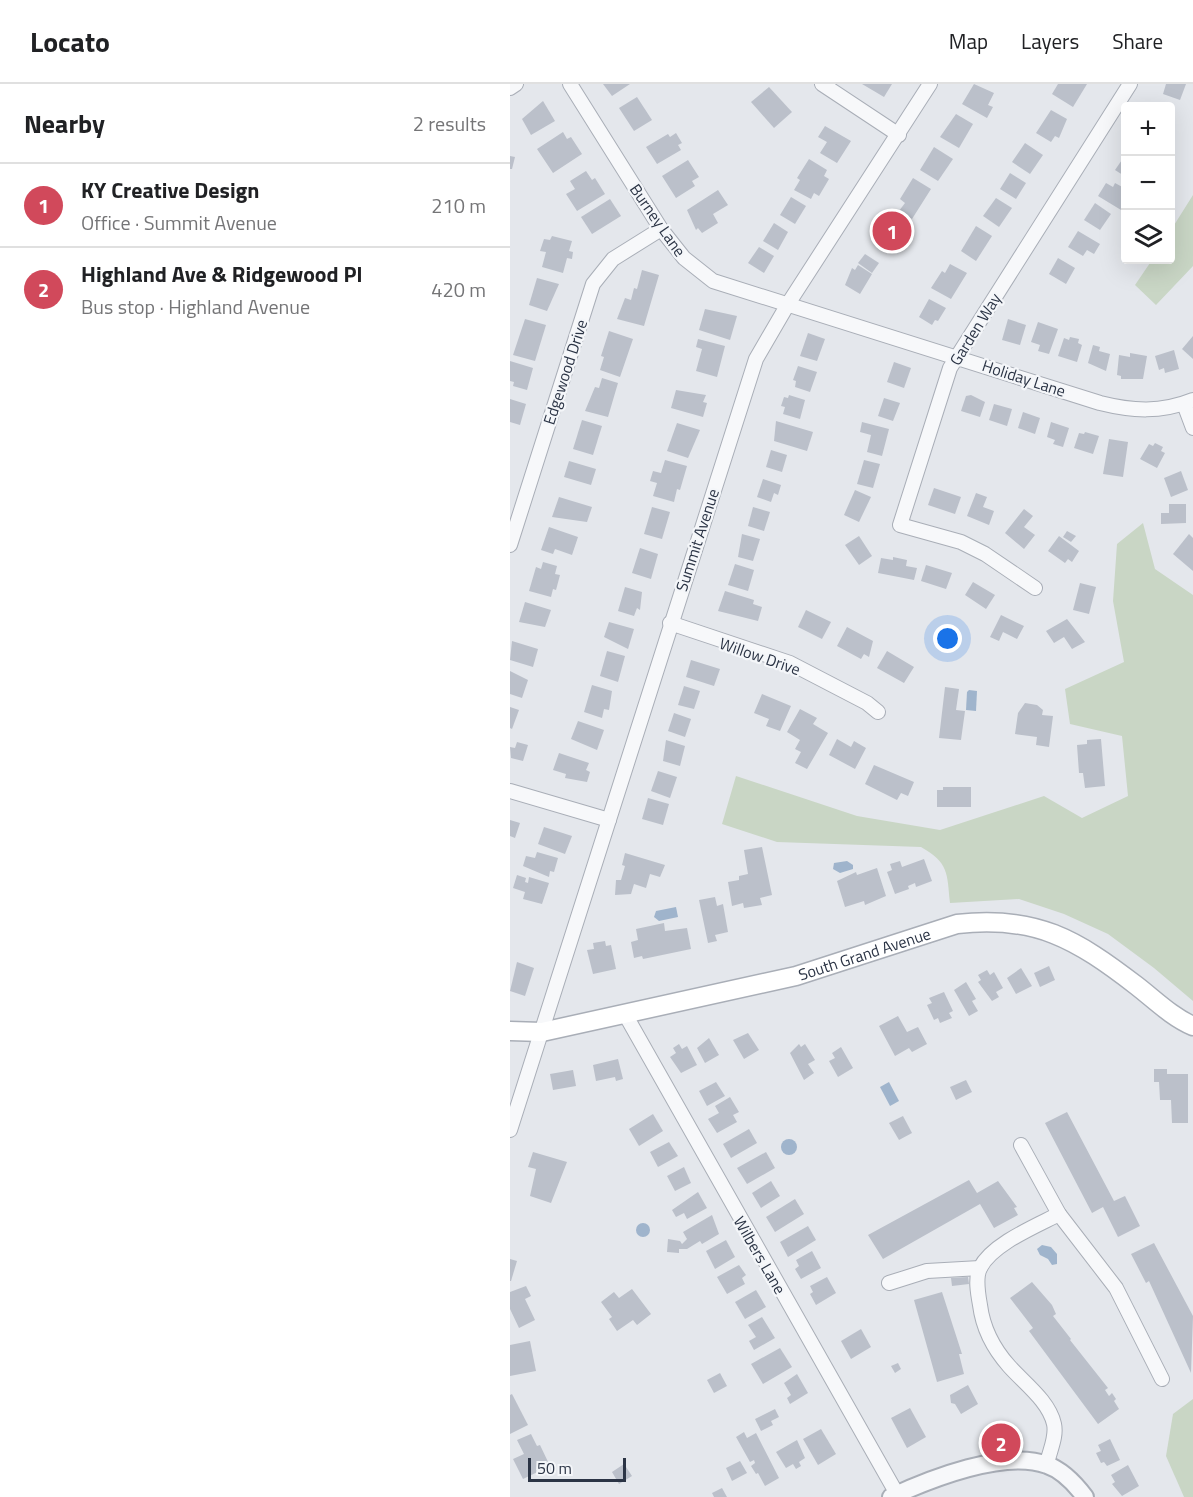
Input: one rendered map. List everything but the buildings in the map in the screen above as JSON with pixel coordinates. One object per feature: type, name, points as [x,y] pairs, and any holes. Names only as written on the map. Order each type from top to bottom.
[{"type":"main road","name":"South Grand Avenue","points":[[510,1031],[542,1032],[796,976],[957,924],[995,922],[1014,923],[1049,931],[1073,941],[1193,1026]]},
{"type":"street","points":[[510,88],[516,84]]},
{"type":"street","name":"Burney Lane","points":[[570,84],[660,229],[684,258],[713,281],[788,304]]},
{"type":"street","points":[[822,84],[899,135]]},
{"type":"street","name":"Summit Avenue","points":[[510,1130],[756,359],[788,304],[930,84]]},
{"type":"street","name":"Garden Way","points":[[1035,588],[985,554],[961,542],[900,525],[950,368],[1130,84]]},
{"type":"street","name":"Edgewood Drive","points":[[510,545],[593,284],[613,259],[660,229]]},
{"type":"street","name":"Holiday Lane","points":[[788,304],[1123,408],[1151,410],[1188,402]]},
{"type":"street","points":[[1188,402],[1193,428]]},
{"type":"street","name":"Willow Drive","points":[[670,623],[790,663],[878,712]]},
{"type":"street","points":[[510,791],[609,820]]},
{"type":"street","name":"Wilbers Lane","points":[[625,1014],[894,1496]]},
{"type":"street","points":[[1021,1145],[1059,1214],[1116,1288],[1162,1379]]},
{"type":"street","points":[[1047,1464],[1055,1429],[1053,1421],[1044,1404],[999,1354],[988,1336],[979,1301],[977,1278],[980,1268],[1012,1239],[1059,1214]]},
{"type":"street","points":[[889,1283],[927,1271],[980,1268]]},
{"type":"street","points":[[894,1496],[946,1475],[1014,1460],[1047,1464],[1076,1486],[1085,1497]]},
{"type":"green space","points":[[1193,195],[1193,266],[1156,305],[1135,285],[1149,264],[1175,264],[1175,224]]},
{"type":"green space","points":[[1143,523],[1155,569],[1193,595],[1193,1001],[1108,934],[1064,914],[1019,899],[950,903],[947,876],[942,864],[921,847],[777,842],[722,824],[736,776],[857,816],[940,830],[1044,796],[1082,818],[1128,796],[1122,736],[1070,724],[1065,689],[1124,662],[1113,601],[1117,544]]},
{"type":"green space","points":[[1193,1399],[1193,1497],[1184,1497],[1166,1456],[1173,1414]]},
{"type":"water","points":[[969,690],[977,691],[976,711],[966,710]]},
{"type":"water","points":[[847,861],[853,865],[853,869],[840,873],[833,869],[834,863]]},
{"type":"water","points":[[676,907],[678,917],[659,921],[654,917],[656,911]]},
{"type":"water","points":[[889,1082],[899,1101],[890,1106],[880,1087]]},
{"type":"water","points":[[789,1139],[797,1147],[789,1155],[781,1147]]},
{"type":"water","points":[[643,1223],[648,1225],[650,1230],[648,1235],[643,1237],[638,1235],[636,1230],[638,1225]]},
{"type":"water","points":[[1042,1245],[1051,1247],[1057,1254],[1057,1264],[1052,1265],[1048,1259],[1040,1255],[1037,1249]]},
{"type":"place","name":"KY Creative Design","points":[[892,231]]},
{"type":"place","name":"Highland Ave & Ridgewood Pl","points":[[1001,1443]]}]
